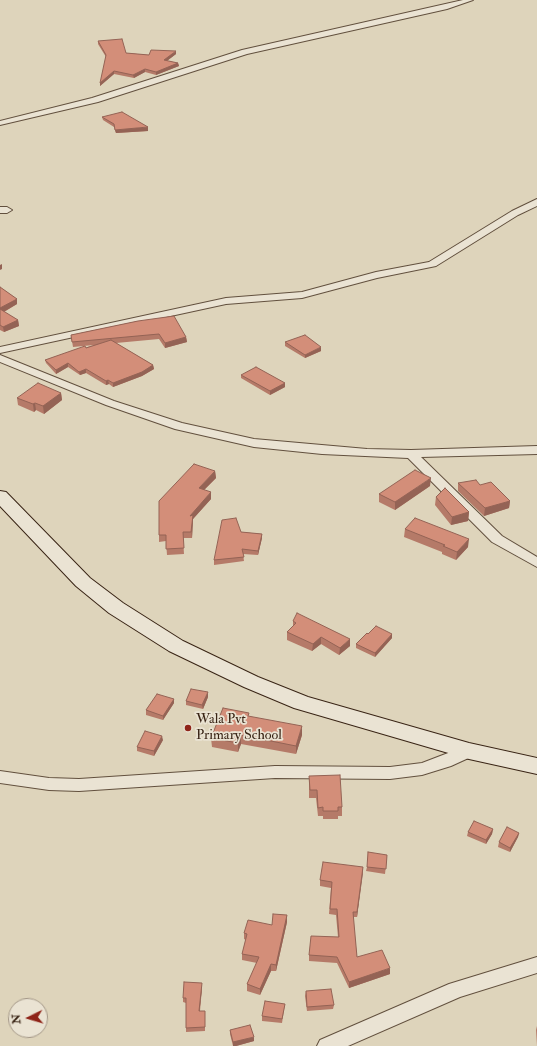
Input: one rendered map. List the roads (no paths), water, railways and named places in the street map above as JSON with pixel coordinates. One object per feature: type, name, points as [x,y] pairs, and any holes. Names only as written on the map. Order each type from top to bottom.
[{"type":"main road","points":[[1,500],[83,582],[116,608],[176,646],[251,682],[301,703],[469,751],[537,766]]},
{"type":"street","points":[[0,123],[95,100],[245,52],[447,7],[470,0]]},
{"type":"street","points":[[0,350],[226,302],[302,295],[376,274],[432,264],[515,213],[537,202]]},
{"type":"street","points":[[0,358],[110,403],[179,426],[254,443],[322,450],[411,454],[537,450]]},
{"type":"street","points":[[411,454],[497,539],[537,563]]},
{"type":"street","points":[[0,777],[49,784],[79,785],[275,772],[390,773],[422,769],[445,762],[469,751]]},
{"type":"street","points":[[327,1046],[456,990],[537,965]]},
{"type":"place","name":"Wala Pvt Primary School","points":[[188,728]]}]
